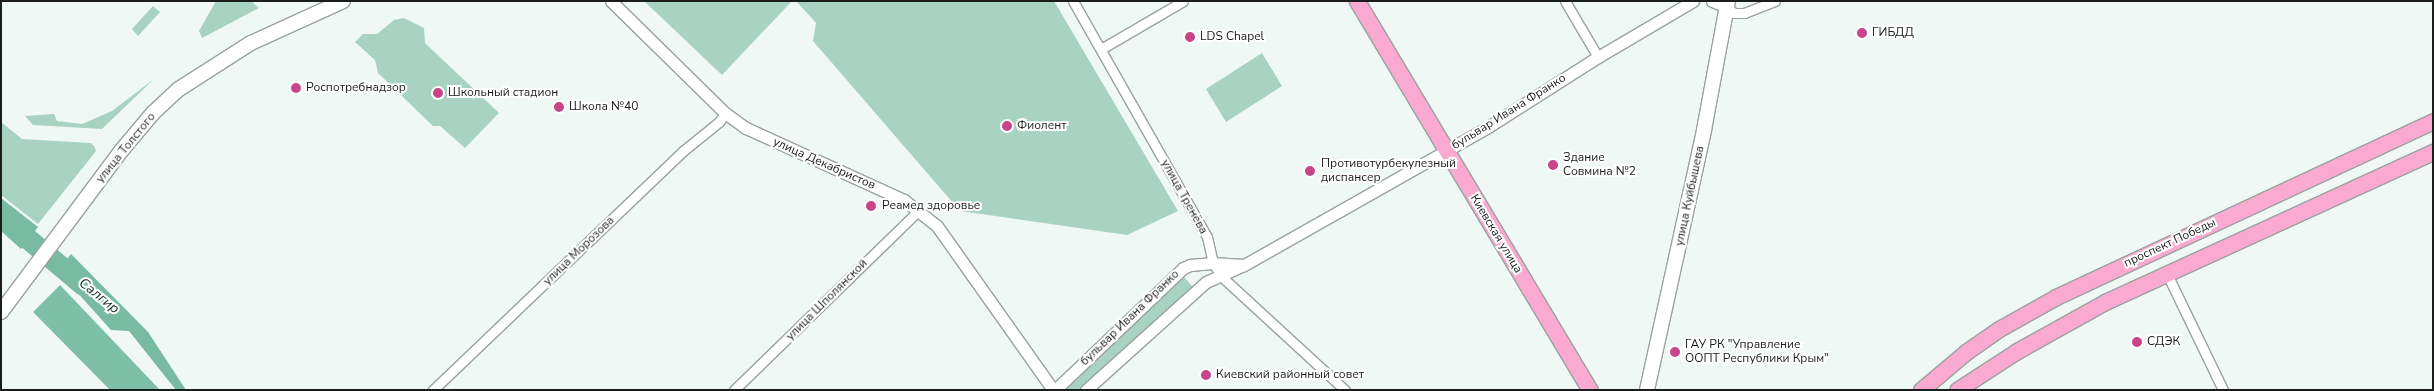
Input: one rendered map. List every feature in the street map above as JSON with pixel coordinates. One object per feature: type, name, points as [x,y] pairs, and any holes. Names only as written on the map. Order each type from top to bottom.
[{"type":"main road","name":"улица Толстого","points":[[1,312],[121,151],[153,113],[179,89],[251,43],[344,1]]},
{"type":"main road","name":"Киевская улица","points":[[1357,1],[1590,390]]},
{"type":"main road","name":"улица Куйбышева","points":[[1647,390],[1704,130],[1728,4]]},
{"type":"main road","name":"проспект Победы","points":[[1921,390],[1966,352],[1999,329],[2056,297],[2433,121]]},
{"type":"main road","points":[[1957,390],[2017,351],[2078,316],[2433,152]]},
{"type":"street","name":"улица Декабристов","points":[[611,1],[725,113],[746,128],[904,200],[919,210],[937,226],[1054,390]]},
{"type":"street","name":"улица Тренёва","points":[[1073,1],[1207,236],[1213,262],[1221,276],[1345,390]]},
{"type":"street","points":[[1101,49],[1183,1]]},
{"type":"street","points":[[1565,1],[1598,57]]},
{"type":"street","name":"бульвар Ивана Франко","points":[[1086,390],[1206,282],[1244,265],[1447,151],[1598,57],[1693,1]]},
{"type":"street","points":[[1712,1],[1728,4],[1734,13],[1744,13],[1775,1]]},
{"type":"street","name":"улица Морозова","points":[[433,390],[684,151],[718,122],[725,113]]},
{"type":"street","name":"улица Шполянской","points":[[734,390],[919,210]]},
{"type":"street","name":"бульвар Ивана Франко","points":[[1054,390],[1183,268],[1213,262],[1244,265]]},
{"type":"street","points":[[2167,274],[2223,390]]},
{"type":"shaded area","points":[[216,1],[251,1],[259,8],[202,38],[199,31]]},
{"type":"shaded area","points":[[644,1],[792,1],[722,75]]},
{"type":"shaded area","name":"Фиолент","points":[[796,1],[1054,1],[1178,211],[1127,235],[960,211],[813,41],[816,23]]},
{"type":"shaded area","points":[[153,6],[160,12],[138,36],[132,29]]},
{"type":"shaded area","name":"Школьный стадион","points":[[404,18],[424,28],[425,43],[499,113],[465,148],[440,126],[433,126],[378,73],[375,60],[355,42],[363,34],[377,34],[394,20]]},
{"type":"shaded area","points":[[1262,53],[1282,86],[1226,122],[1206,89]]},
{"type":"shaded area","points":[[154,79],[102,129],[33,125],[25,116],[54,114],[57,121],[82,124],[112,111]]},
{"type":"shaded area","points":[[1,122],[22,139],[91,143],[96,151],[38,224],[1,195]]},
{"type":"shaded area","points":[[1182,275],[1193,287],[1078,390],[1061,390]]},
{"type":"shaded area","points":[[60,285],[160,390],[110,390],[33,312]]},
{"type":"water","points":[[1,198],[38,227],[21,249],[1,231]]},
{"type":"water","points":[[71,254],[148,332],[186,390],[176,390],[129,331],[111,330],[58,271]]},
{"type":"waterway","name":"Салгир","points":[[1,216],[83,285]]},
{"type":"place","name":"ГИБДД","points":[[1862,33]]},
{"type":"place","name":"LDS Chapel","points":[[1190,37]]},
{"type":"place","name":"Роспотребнадзор","points":[[296,88]]},
{"type":"place","name":"Школьный стадион","points":[[438,93]]},
{"type":"place","name":"Школа №40","points":[[559,107]]},
{"type":"place","name":"Фиолент","points":[[1007,126]]},
{"type":"place","name":"Здание Совмина №2","points":[[1553,165]]},
{"type":"place","name":"Противотурбекулезный диспансер","points":[[1310,171]]},
{"type":"place","name":"Реамед здоровье","points":[[871,206]]},
{"type":"place","name":"СДЭК","points":[[2137,342]]},
{"type":"place","name":"ГАУ РК \"Управление ООПТ Республики Крым\"","points":[[1675,352]]},
{"type":"place","name":"Киевский районный совет","points":[[1206,375]]}]
